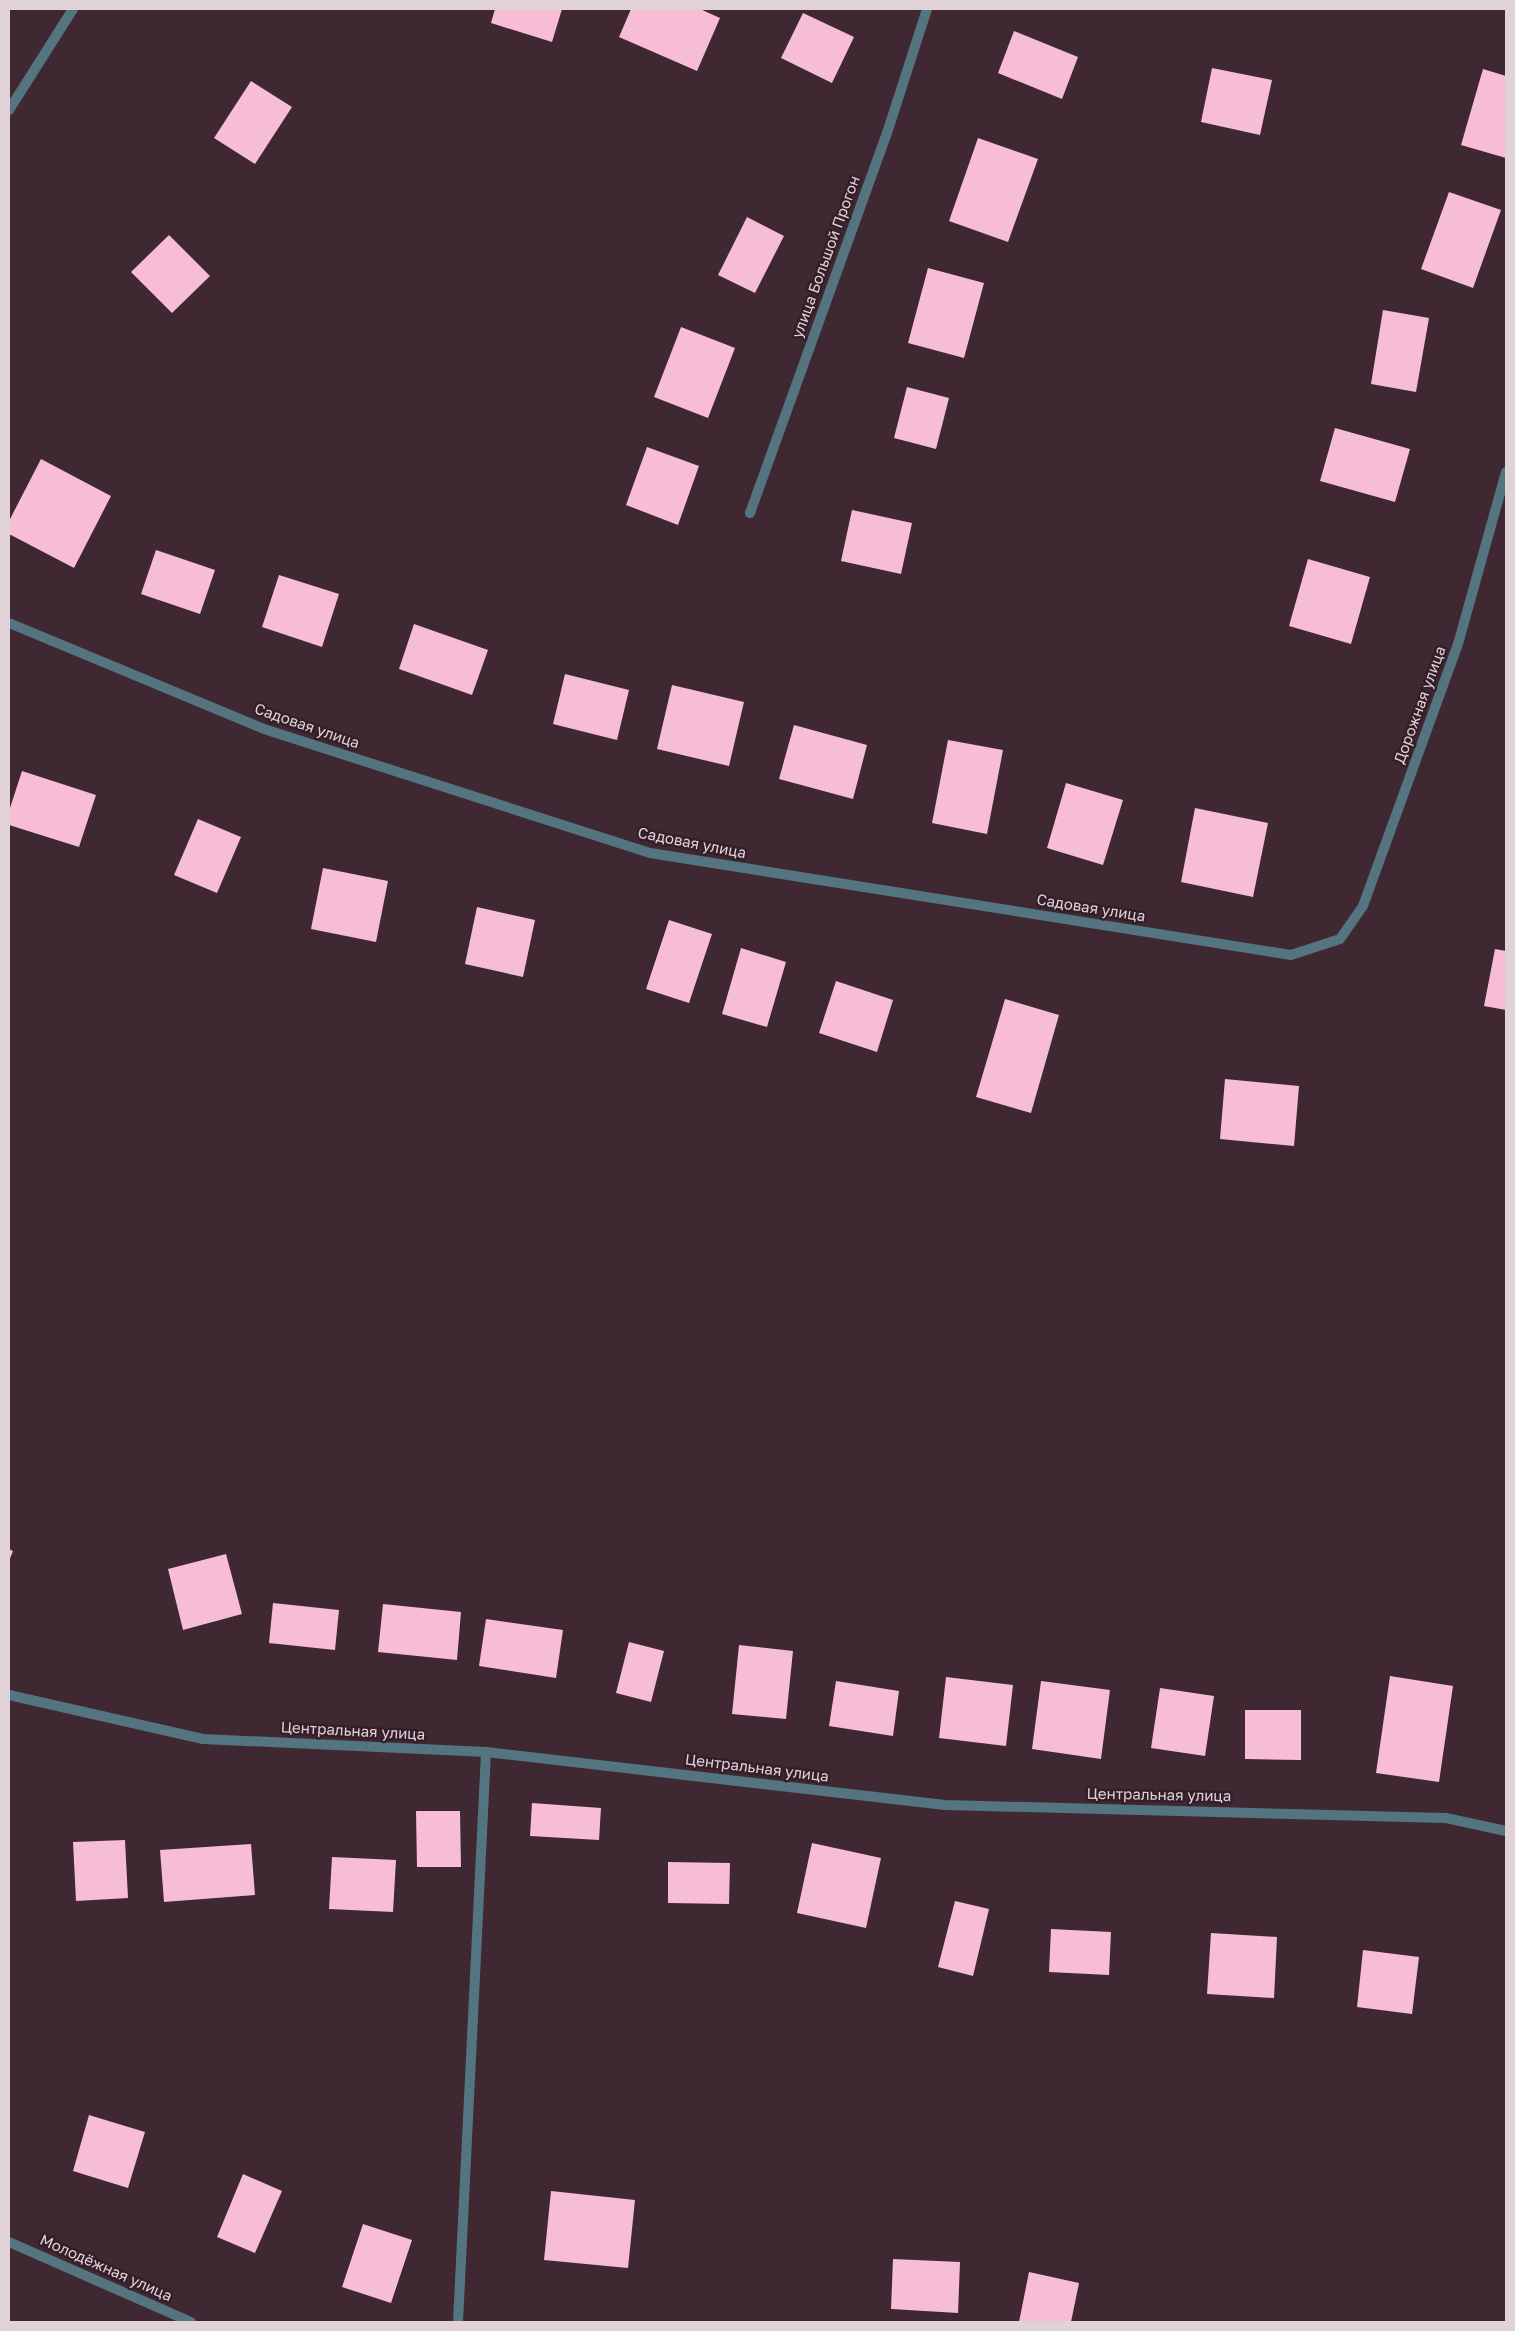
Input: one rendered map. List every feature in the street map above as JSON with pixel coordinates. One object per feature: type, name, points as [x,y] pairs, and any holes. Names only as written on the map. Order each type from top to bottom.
[{"type":"street","points":[[9,110],[73,9]]},
{"type":"street","name":"улица Большой Прогон","points":[[750,513],[888,130],[927,9]]},
{"type":"street","name":"Дорожная улица","points":[[1340,939],[1363,906],[1458,644],[1506,472]]},
{"type":"street","name":"Садовая улица","points":[[9,623],[264,729],[650,853],[1291,955],[1340,939]]},
{"type":"street","name":"Центральная улица","points":[[9,1695],[203,1739],[486,1752],[945,1805],[1446,1818],[1506,1831]]},
{"type":"street","points":[[458,2322],[486,1752]]},
{"type":"street","name":"Молодёжная улица","points":[[9,2242],[191,2322]]},
{"type":"building","points":[[495,9],[562,9],[552,42],[491,23]]},
{"type":"building","points":[[631,9],[700,9],[720,18],[697,71],[619,37]]},
{"type":"building","points":[[803,13],[854,37],[832,83],[781,58]]},
{"type":"building","points":[[1014,31],[1078,57],[1062,99],[998,73]]},
{"type":"building","points":[[1212,68],[1272,80],[1260,135],[1201,122]]},
{"type":"building","points":[[1483,69],[1506,76],[1506,158],[1461,145]]},
{"type":"building","points":[[251,81],[292,107],[255,164],[214,138]]},
{"type":"building","points":[[978,138],[1038,159],[1008,242],[949,221]]},
{"type":"building","points":[[1449,192],[1501,210],[1473,288],[1421,269]]},
{"type":"building","points":[[747,217],[784,236],[755,293],[718,275]]},
{"type":"building","points":[[169,235],[210,276],[172,313],[131,272]]},
{"type":"building","points":[[928,268],[984,283],[964,358],[908,343]]},
{"type":"building","points":[[1383,310],[1429,318],[1416,392],[1371,384]]},
{"type":"building","points":[[681,327],[735,348],[708,418],[654,397]]},
{"type":"building","points":[[907,387],[949,398],[936,449],[894,438]]},
{"type":"building","points":[[1335,428],[1410,449],[1395,502],[1320,481]]},
{"type":"building","points":[[647,447],[699,466],[678,525],[626,505]]},
{"type":"building","points":[[41,459],[111,496],[74,568],[9,534],[9,521]]},
{"type":"building","points":[[852,510],[912,523],[901,574],[841,561]]},
{"type":"building","points":[[156,550],[215,570],[200,614],[141,594]]},
{"type":"building","points":[[1308,559],[1370,577],[1351,644],[1289,626]]},
{"type":"building","points":[[279,575],[339,594],[322,647],[262,627]]},
{"type":"building","points":[[414,624],[488,650],[472,695],[399,669]]},
{"type":"building","points":[[565,674],[629,690],[617,740],[553,724]]},
{"type":"building","points":[[672,685],[744,702],[729,766],[657,749]]},
{"type":"building","points":[[794,725],[867,745],[853,799],[779,779]]},
{"type":"building","points":[[948,740],[1003,750],[987,834],[932,823]]},
{"type":"building","points":[[22,771],[96,795],[79,847],[9,825],[9,811]]},
{"type":"building","points":[[1066,783],[1123,800],[1103,865],[1047,848]]},
{"type":"building","points":[[1195,808],[1268,823],[1253,897],[1181,882]]},
{"type":"building","points":[[198,819],[241,837],[217,893],[174,875]]},
{"type":"building","points":[[323,868],[388,881],[376,942],[311,929]]},
{"type":"building","points":[[477,907],[535,920],[523,977],[465,964]]},
{"type":"building","points":[[669,920],[712,934],[689,1003],[646,989]]},
{"type":"building","points":[[741,948],[786,962],[767,1027],[722,1014]]},
{"type":"building","points":[[1495,949],[1506,951],[1506,1010],[1484,1006]]},
{"type":"building","points":[[836,981],[893,1000],[877,1052],[819,1033]]},
{"type":"building","points":[[1005,999],[1059,1015],[1031,1113],[976,1097]]},
{"type":"building","points":[[1225,1079],[1299,1086],[1294,1146],[1220,1139]]},
{"type":"building","points":[[9,1549],[13,1551],[9,1561]]},
{"type":"building","points":[[226,1554],[242,1614],[183,1630],[168,1569]]},
{"type":"building","points":[[273,1603],[339,1610],[335,1650],[269,1643]]},
{"type":"building","points":[[383,1604],[461,1612],[457,1660],[378,1652]]},
{"type":"building","points":[[486,1619],[563,1630],[556,1678],[479,1666]]},
{"type":"building","points":[[629,1642],[664,1651],[651,1702],[616,1693]]},
{"type":"building","points":[[739,1645],[793,1651],[786,1719],[732,1714]]},
{"type":"building","points":[[1390,1676],[1453,1686],[1439,1782],[1376,1773]]},
{"type":"building","points":[[946,1677],[1013,1685],[1006,1746],[939,1738]]},
{"type":"building","points":[[836,1681],[899,1691],[893,1736],[829,1726]]},
{"type":"building","points":[[1041,1681],[1110,1690],[1101,1759],[1032,1749]]},
{"type":"building","points":[[1160,1688],[1214,1696],[1205,1756],[1151,1748]]},
{"type":"building","points":[[1245,1710],[1301,1710],[1301,1760],[1245,1759]]},
{"type":"building","points":[[532,1803],[601,1808],[599,1840],[530,1836]]},
{"type":"building","points":[[416,1811],[460,1811],[461,1867],[417,1867]]},
{"type":"building","points":[[125,1840],[128,1898],[76,1901],[73,1842]]},
{"type":"building","points":[[812,1843],[881,1858],[866,1928],[797,1913]]},
{"type":"building","points":[[251,1844],[255,1895],[164,1902],[160,1850]]},
{"type":"building","points":[[332,1857],[396,1860],[393,1912],[329,1909]]},
{"type":"building","points":[[668,1862],[730,1863],[729,1904],[668,1903]]},
{"type":"building","points":[[955,1901],[989,1909],[973,1976],[938,1967]]},
{"type":"building","points":[[1051,1929],[1111,1932],[1109,1975],[1049,1972]]},
{"type":"building","points":[[1211,1933],[1277,1937],[1274,1998],[1207,1994]]},
{"type":"building","points":[[1363,1950],[1419,1957],[1412,2014],[1357,2007]]},
{"type":"building","points":[[89,2115],[145,2132],[128,2188],[73,2171]]},
{"type":"building","points":[[243,2174],[282,2191],[255,2253],[217,2237]]},
{"type":"building","points":[[551,2191],[635,2200],[628,2268],[544,2260]]},
{"type":"building","points":[[363,2224],[412,2240],[391,2303],[342,2287]]},
{"type":"building","points":[[893,2259],[960,2262],[958,2313],[891,2309]]},
{"type":"building","points":[[1029,2272],[1079,2283],[1071,2322],[1019,2322]]}]
